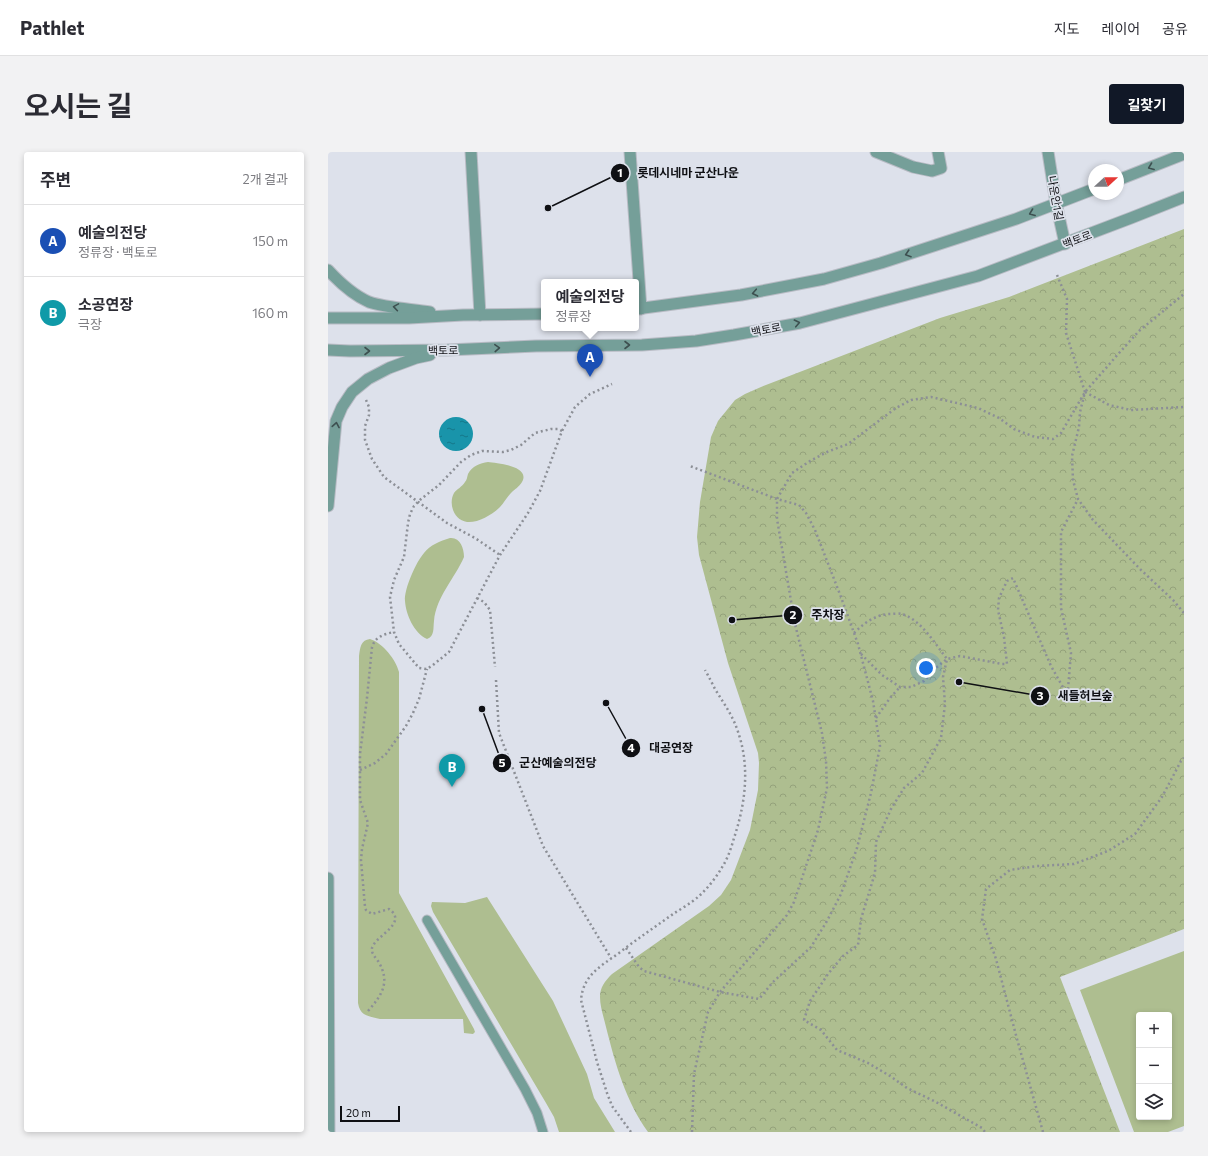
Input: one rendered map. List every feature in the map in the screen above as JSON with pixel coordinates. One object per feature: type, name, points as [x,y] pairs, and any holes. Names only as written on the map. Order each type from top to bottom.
[{"type":"street","points":[[471,152],[480,315]]},
{"type":"street","points":[[630,152],[637,279]]},
{"type":"street","points":[[876,152],[913,167],[932,171],[941,168],[938,152]]},
{"type":"street","name":"나운안1길","points":[[1048,152],[1056,203],[1065,244]]},
{"type":"street","points":[[1124,178],[1184,154]]},
{"type":"street","points":[[639,309],[741,295],[824,279],[881,263],[1003,223],[1088,191]]},
{"type":"street","name":"백토로","points":[[328,350],[447,350],[536,346],[642,345],[696,341],[734,335],[800,323],[978,276],[1065,244],[1184,197]]},
{"type":"street","points":[[328,270],[345,287],[370,302],[396,308],[463,315]]},
{"type":"street","points":[[328,318],[409,318],[463,315],[541,314]]},
{"type":"street","points":[[328,506],[336,421],[342,407],[352,392],[368,379],[389,368],[416,358],[447,350]]},
{"type":"street","points":[[328,878],[330,1132]]},
{"type":"lane","points":[[427,920],[525,1089],[537,1113],[543,1132]]},
{"type":"path","points":[[1057,275],[1067,299],[1066,333],[1085,392],[1080,412],[1080,427],[1072,456],[1073,480],[1078,499],[1093,520],[1140,569],[1173,600],[1184,613]]},
{"type":"path","points":[[692,1132],[694,1074],[708,1012],[720,992],[787,916],[794,902],[818,830],[828,788],[822,733],[795,624],[777,519],[777,499],[792,473],[827,452],[848,444],[896,408],[911,400],[931,398],[952,401],[978,408],[999,418],[1014,429],[1035,437],[1052,439],[1061,433],[1085,392],[1139,330],[1184,294]]},
{"type":"path","points":[[562,431],[558,429],[551,429],[535,433],[521,445],[511,450],[503,452],[482,451],[471,455],[461,462],[439,485],[418,502],[410,514],[406,531],[404,557],[394,580],[390,597],[394,632],[400,644],[420,668],[427,668],[439,661],[449,652],[500,555],[528,513],[540,491],[562,431],[575,407],[590,394],[612,384]]},
{"type":"path","points":[[1085,392],[1109,405],[1132,410],[1184,407]]},
{"type":"path","points":[[365,397],[369,407],[369,415],[365,426],[365,440],[372,459],[384,477],[447,523],[475,538],[500,555]]},
{"type":"path","points":[[626,948],[639,967],[644,971],[720,992],[760,998],[773,982],[810,947],[827,921],[840,894],[857,848],[871,794],[880,746],[873,701],[861,653],[818,538],[806,513],[799,505],[777,499],[690,466]]},
{"type":"path","points":[[861,653],[882,675],[900,687],[911,687],[924,681],[947,659],[960,656],[1007,664],[998,610],[999,598],[1007,581],[1013,578],[1051,666],[1065,691],[1068,689],[1071,653],[1061,608],[1061,532],[1078,499]]},
{"type":"path","points":[[477,598],[484,602],[490,610],[495,667]]},
{"type":"path","points":[[854,633],[864,623],[873,618],[884,614],[901,614],[914,620],[929,635],[947,659],[943,677],[945,704],[941,738],[922,773],[904,788],[891,809],[876,842],[875,873],[862,919],[858,945],[843,956],[828,974],[810,1001],[804,1020],[821,1030],[838,1050],[868,1063],[907,1088],[936,1102],[982,1128],[985,1132]]},
{"type":"path","points":[[368,1011],[384,990],[384,978],[379,962],[372,953],[372,949],[375,942],[392,926],[395,921],[395,916],[389,909],[372,914],[366,910],[365,907],[361,860],[368,823],[360,800],[360,754],[372,647],[378,637],[394,632]]},
{"type":"path","points":[[360,770],[375,763],[386,754],[406,726],[419,699],[427,668]]},
{"type":"path","points":[[630,1132],[612,1106],[607,1094],[597,1062],[582,1000],[582,990],[587,979],[611,958],[697,898],[722,869],[730,851],[744,800],[744,758],[733,718],[715,690],[705,670]]},
{"type":"path","points":[[496,680],[499,733],[543,846],[611,958]]},
{"type":"path","points":[[876,718],[900,687]]},
{"type":"path","points":[[1043,1132],[996,959],[982,919],[986,889],[1010,870],[1038,866],[1074,864],[1108,851],[1135,834],[1162,797],[1184,758]]},
{"type":"green space","points":[[1184,229],[1184,929],[1060,977],[1120,1132],[648,1132],[633,1108],[617,1068],[601,1009],[601,990],[605,982],[612,974],[709,906],[721,895],[731,880],[750,830],[758,790],[758,753],[728,663],[699,555],[697,537],[700,502],[711,437],[718,421],[735,400],[761,387],[940,318],[1009,297]]},
{"type":"green space","points":[[488,462],[512,466],[518,469],[522,472],[522,482],[500,507],[489,516],[471,522],[462,521],[453,511],[452,497],[466,481],[468,474],[474,467]]},
{"type":"green space","points":[[450,538],[459,541],[464,557],[438,604],[435,612],[433,632],[430,638],[427,639],[418,632],[409,618],[405,601],[406,590],[414,569],[424,553],[429,548],[443,540]]},
{"type":"green space","points":[[370,639],[380,644],[388,652],[395,662],[399,672],[399,893],[474,1029],[475,1032],[473,1034],[464,1033],[463,1019],[380,1019],[365,1015],[359,1007],[359,656],[363,642]]},
{"type":"green space","points":[[487,897],[553,1001],[587,1074],[594,1098],[615,1132],[559,1132],[554,1117],[433,912],[431,906],[432,902],[465,903]]},
{"type":"green space","points":[[1184,951],[1184,1126],[1168,1132],[1134,1132],[1080,990]]},
{"type":"water","points":[[456,417],[462,418],[468,422],[472,428],[472,440],[468,446],[462,450],[456,451],[450,450],[444,446],[440,440],[439,434],[440,428],[444,422],[450,418]]},
{"type":"place","name":"롯데시네마 군산나운","points":[[548,208]]},
{"type":"place","name":"예술의전당","points":[[590,377]]},
{"type":"place","name":"주차장","points":[[732,620]]},
{"type":"place","name":"새들허브숲","points":[[959,682]]},
{"type":"place","name":"대공연장","points":[[606,703]]},
{"type":"place","name":"군산예술의전당","points":[[482,709]]},
{"type":"place","name":"소공연장","points":[[452,787]]}]
